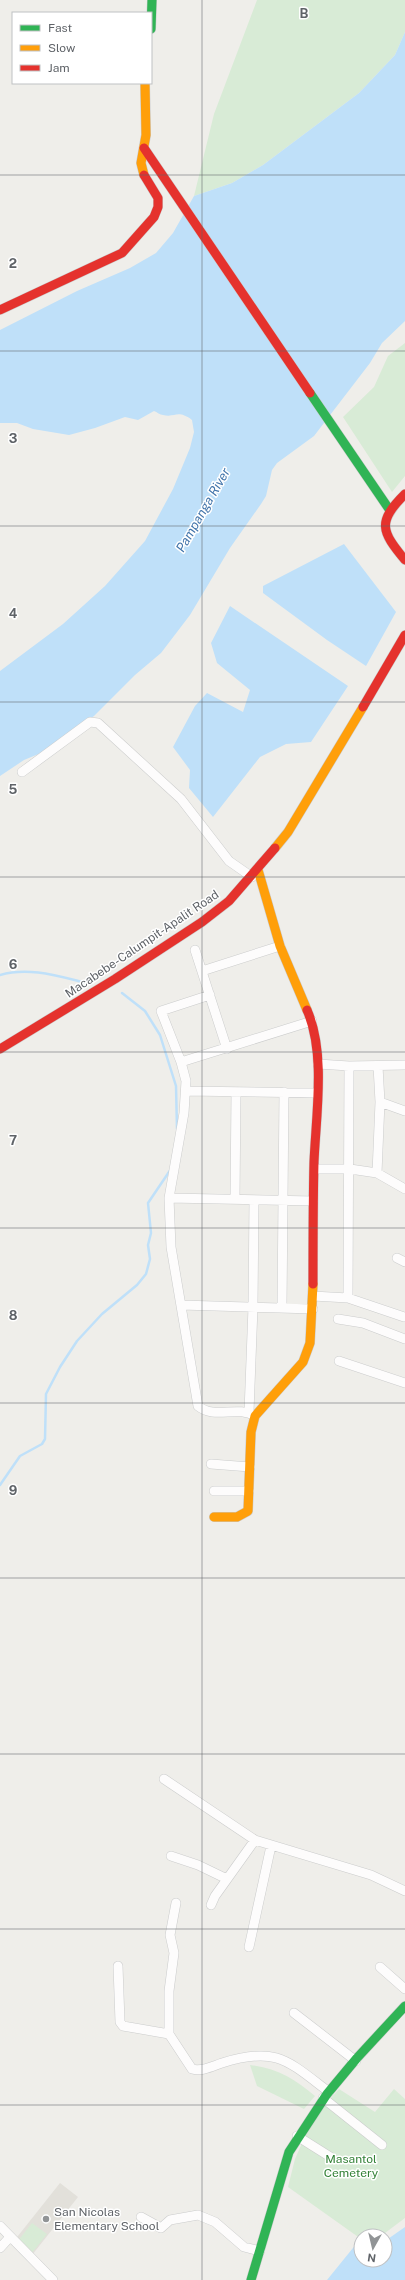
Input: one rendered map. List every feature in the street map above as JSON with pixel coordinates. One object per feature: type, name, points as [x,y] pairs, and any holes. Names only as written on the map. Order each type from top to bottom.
[{"type":"main road","points":[[152,0],[152,12]]},
{"type":"main road","points":[[0,310],[122,253],[154,217],[158,207],[158,198],[142,171],[141,163],[144,148],[145,84]]},
{"type":"main road","points":[[144,148],[334,431],[389,509]]},
{"type":"main road","points":[[405,494],[389,509],[383,520],[383,528],[405,560]]},
{"type":"main road","name":"Macabebe-Calumpit-Apalit Road","points":[[0,1049],[66,1010],[202,922],[229,901],[255,874],[288,832],[304,803],[389,665],[405,634]]},
{"type":"main road","points":[[214,1517],[245,1515],[248,1511],[252,1414],[303,1362],[310,1343],[313,1309],[313,1201],[318,1064],[312,1021],[280,946],[255,874]]},
{"type":"main road","points":[[251,2280],[289,2152],[326,2095],[405,2006]]},
{"type":"street","points":[[22,772],[90,722],[98,723],[181,799],[229,861],[255,874]]},
{"type":"street","points":[[202,971],[280,946]]},
{"type":"street","points":[[195,950],[226,1048]]},
{"type":"street","points":[[210,995],[160,1011],[181,1062],[186,1091],[169,1198],[170,1247],[198,1406],[204,1412],[252,1414],[254,1200]]},
{"type":"street","points":[[181,1062],[312,1021]]},
{"type":"street","points":[[318,1064],[349,1066],[405,1065]]},
{"type":"street","points":[[348,1298],[350,1169],[349,1066]]},
{"type":"street","points":[[377,1173],[380,1102],[378,1066]]},
{"type":"street","points":[[186,1091],[316,1093]]},
{"type":"street","points":[[235,1199],[236,1092]]},
{"type":"street","points":[[282,1307],[284,1092]]},
{"type":"street","points":[[380,1102],[405,1111]]},
{"type":"street","points":[[315,1169],[350,1169],[377,1173],[405,1189]]},
{"type":"street","points":[[169,1198],[313,1201]]},
{"type":"street","points":[[313,1296],[348,1298],[404,1317]]},
{"type":"street","points":[[181,1305],[313,1309]]},
{"type":"street","points":[[338,1319],[363,1323],[405,1339]]},
{"type":"street","points":[[339,1361],[404,1380]]},
{"type":"street","points":[[211,1464],[250,1467]]},
{"type":"street","points":[[214,1490],[248,1491]]},
{"type":"street","points":[[164,1779],[255,1840],[371,1875],[405,1891]]},
{"type":"street","points":[[211,1905],[227,1879],[255,1840]]},
{"type":"street","points":[[249,1947],[271,1846]]},
{"type":"street","points":[[171,1856],[198,1865],[227,1879]]},
{"type":"street","points":[[176,1903],[170,1935],[174,1953],[169,1991],[169,2034],[192,2069],[204,2069],[242,2057],[266,2054],[298,2068],[382,2145]]},
{"type":"street","points":[[118,1966],[120,2022],[123,2026],[169,2034]]},
{"type":"street","points":[[380,1967],[405,1989]]},
{"type":"street","points":[[294,2013],[356,2061]]},
{"type":"street","points":[[298,2136],[332,2158]]},
{"type":"street","points":[[141,2217],[161,2228],[170,2220],[198,2215],[216,2222],[244,2247],[260,2252]]},
{"type":"street","points":[[0,2226],[54,2280]]},
{"type":"street","points":[[0,2248],[10,2237]]},
{"type":"shaded area","name":"San Nicolas Elementary School","points":[[60,2183],[78,2197],[32,2255],[14,2241]]},
{"type":"green space","points":[[257,0],[405,0],[405,32],[395,55],[359,93],[263,165],[232,183],[194,196],[214,114]]},
{"type":"green space","points":[[405,343],[405,476],[392,492],[343,417],[374,387],[388,356]]},
{"type":"green space","points":[[250,2065],[260,2066],[285,2075],[300,2084],[315,2096],[304,2109],[257,2086]]},
{"type":"green space","name":"Masantol Cemetery","points":[[339,2089],[375,2112],[394,2089],[405,2099],[405,2218],[392,2228],[353,2228],[353,2233],[288,2187],[295,2159],[313,2118]]},
{"type":"green space","points":[[32,2223],[47,2234],[31,2254],[17,2242]]},
{"type":"water","name":"Pampanga River","points":[[405,32],[405,321],[382,343],[370,363],[314,436],[277,463],[272,470],[266,496],[230,548],[190,615],[161,653],[135,675],[94,716],[41,753],[24,760],[0,776],[0,671],[63,624],[105,586],[145,541],[173,489],[190,448],[194,432],[192,420],[187,417],[180,414],[167,416],[154,411],[138,420],[125,417],[95,428],[69,435],[33,429],[17,423],[0,423],[0,330],[77,291],[130,268],[156,253],[173,233],[194,196],[232,183],[263,165],[359,93],[395,55]]},
{"type":"water","points":[[344,544],[396,612],[366,666],[327,640],[263,593],[263,586]]},
{"type":"water","points":[[230,606],[348,686],[311,742],[286,744],[260,757],[213,817],[189,788],[190,770],[173,747],[195,706],[207,693],[243,712],[250,690],[217,663],[211,643]]},
{"type":"water","points":[[405,2227],[405,2280],[327,2280],[353,2248],[353,2268],[393,2268],[393,2235]]},
{"type":"waterway","points":[[0,975],[34,972],[91,984]]},
{"type":"waterway","points":[[122,993],[145,1011],[160,1035],[176,1086],[177,1129]]},
{"type":"waterway","points":[[0,1485],[20,1456],[42,1444],[45,1439],[46,1394],[60,1367],[77,1341],[102,1314],[137,1285],[146,1274],[150,1259],[148,1245],[151,1233],[148,1203],[171,1169]]},
{"type":"traffic: fast","points":[[152,0],[152,12]]},
{"type":"traffic: fast","points":[[310,393],[389,509]]},
{"type":"traffic: fast","points":[[251,2280],[289,2152],[327,2094],[357,2058],[405,2006]]},
{"type":"traffic: slow","points":[[144,175],[141,163],[146,135],[145,84]]},
{"type":"traffic: slow","points":[[275,848],[288,832],[363,707]]},
{"type":"traffic: slow","points":[[258,870],[280,946],[307,1010]]},
{"type":"traffic: slow","points":[[214,1517],[237,1517],[248,1511],[251,1432],[255,1416],[303,1362],[310,1343],[313,1284]]},
{"type":"traffic: jam","points":[[144,148],[310,393]]},
{"type":"traffic: jam","points":[[0,310],[122,253],[154,217],[158,207],[158,198],[144,175]]},
{"type":"traffic: jam","points":[[405,494],[390,512],[386,520],[387,534],[405,560]]},
{"type":"traffic: jam","points":[[363,707],[405,635]]},
{"type":"traffic: jam","points":[[0,1049],[115,979],[202,922],[229,901],[275,848]]},
{"type":"traffic: jam","points":[[307,1010],[313,1027],[318,1065],[318,1105],[314,1162],[313,1284]]},
{"type":"place","name":"San Nicolas Elementary School","points":[[46,2219]]}]
